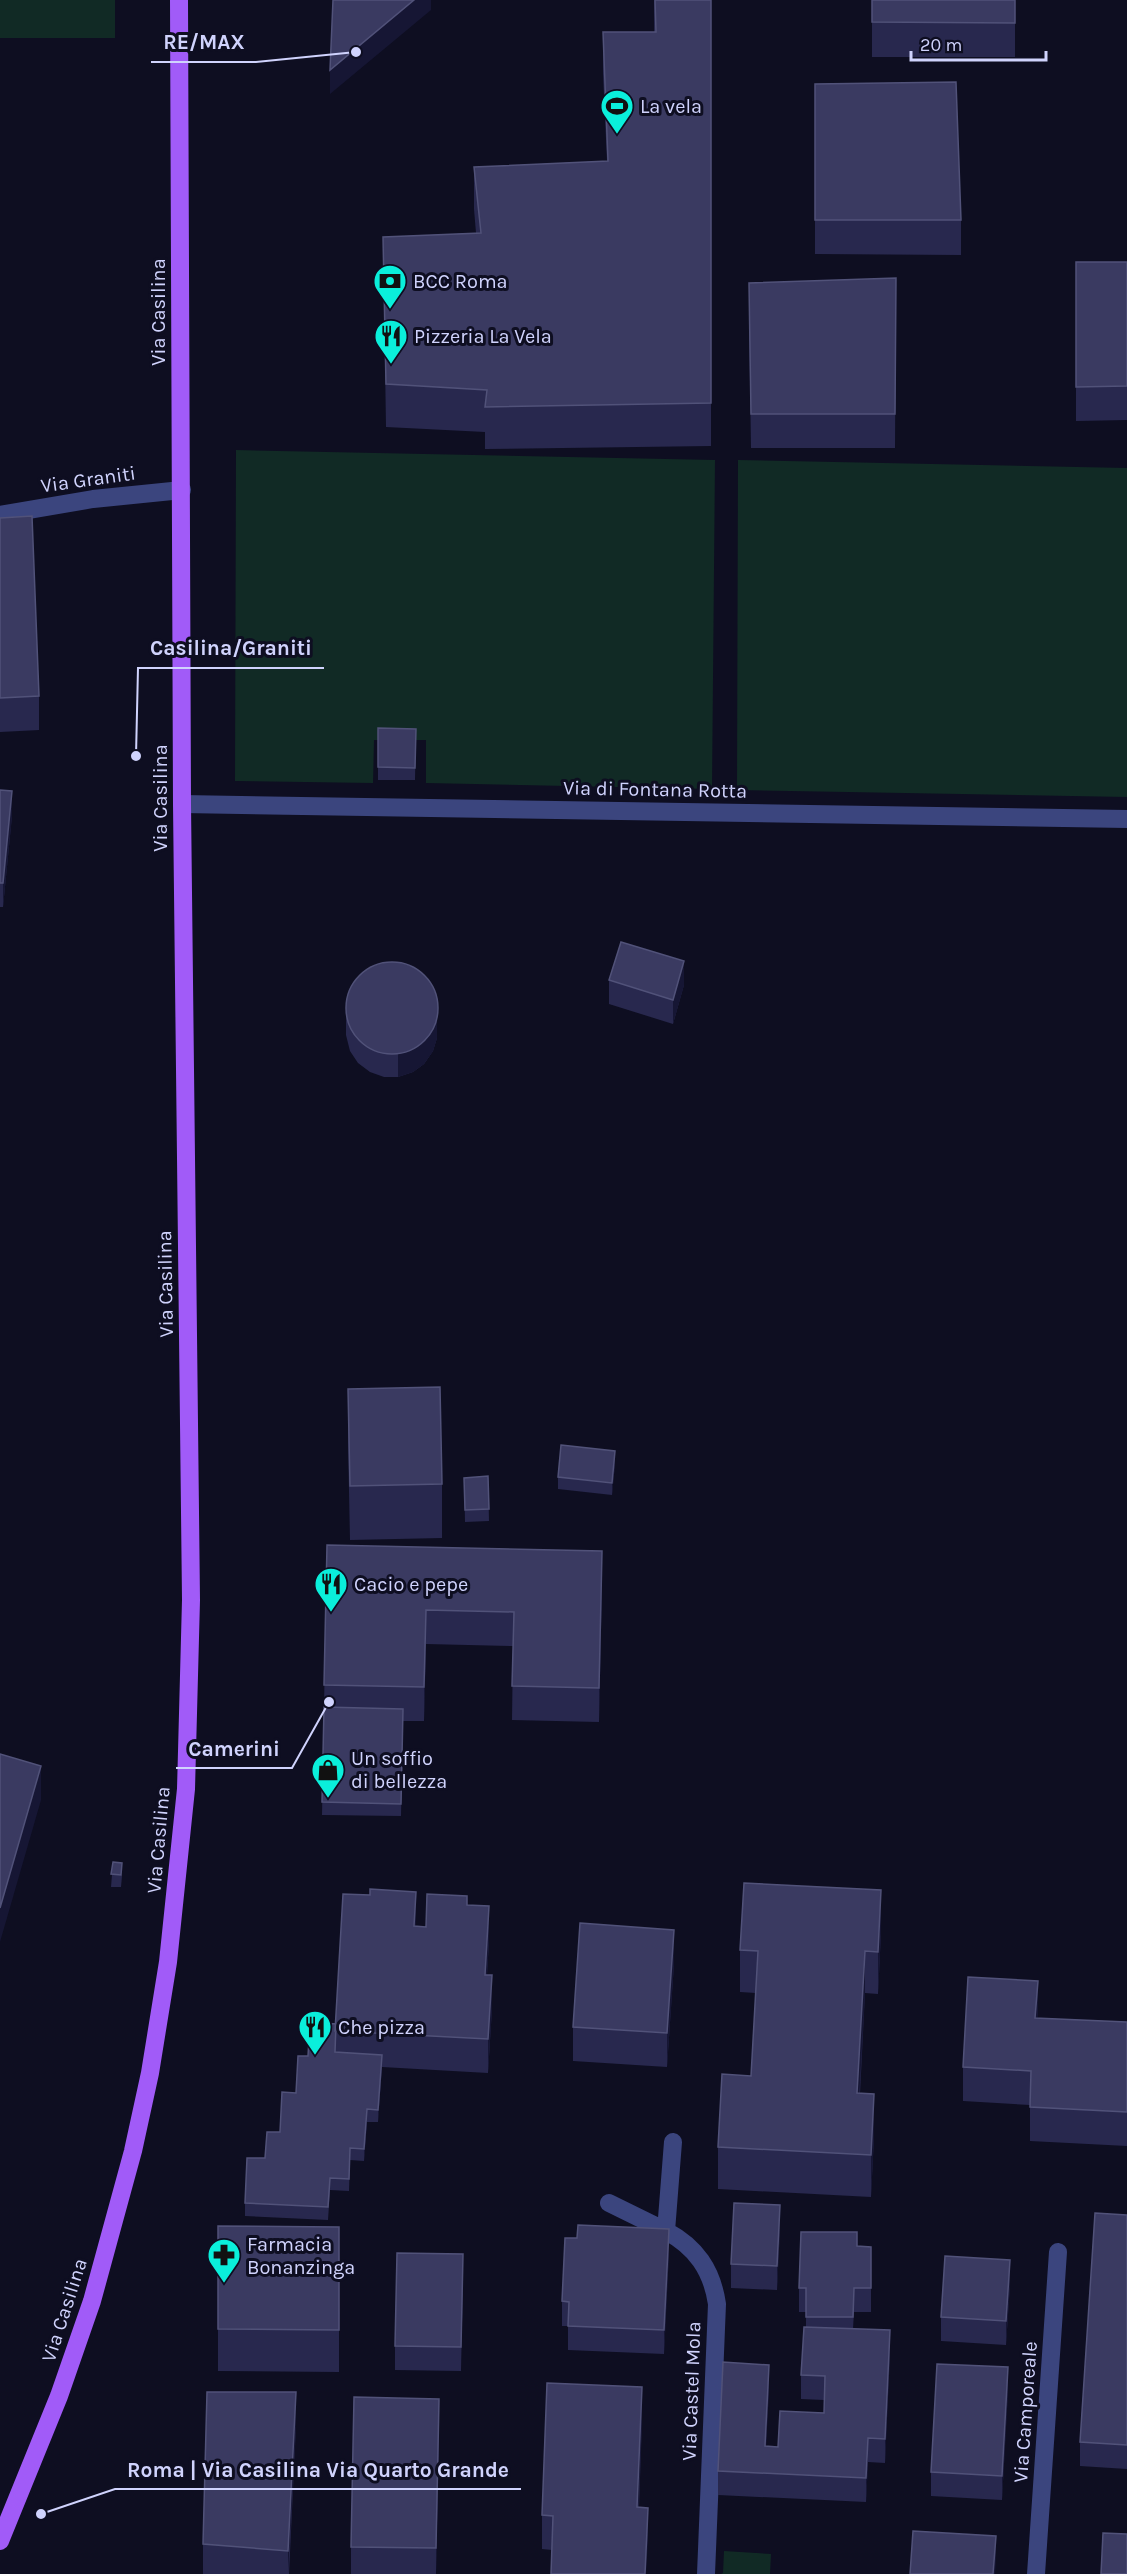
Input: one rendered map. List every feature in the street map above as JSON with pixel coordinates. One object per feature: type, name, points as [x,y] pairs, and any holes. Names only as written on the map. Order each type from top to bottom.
[{"type":"main road","name":"Via Casilina","points":[[0,2541],[62,2387],[92,2301],[114,2227],[150,2073],[168,1962],[188,1755],[191,1600],[182,804],[179,0]]},
{"type":"street","name":"Via Graniti","points":[[3,510],[182,490]]},
{"type":"street","name":"Via di Fontana Rotta","points":[[182,804],[1127,819]]},
{"type":"street","points":[[666,2231],[673,2142]]},
{"type":"street","name":"Via Castel Mola","points":[[609,2203],[687,2244],[701,2260],[712,2282],[717,2304],[706,2574]]},
{"type":"street","name":"Via Camporeale","points":[[1036,2574],[1058,2252]]},
{"type":"green space","points":[[0,0],[115,0],[115,38],[0,38]]},
{"type":"green space","points":[[236,450],[715,460],[712,789],[426,783],[426,740],[374,740],[373,783],[235,781]]},
{"type":"green space","points":[[738,460],[1127,468],[1127,797],[737,790]]},
{"type":"green space","points":[[724,2551],[771,2554],[770,2574],[721,2574],[723,2573]]},
{"type":"building","points":[[333,0],[414,0],[330,70]]},
{"type":"building","points":[[655,0],[711,0],[711,403],[485,407],[487,390],[386,384],[383,237],[481,233],[474,167],[608,161],[603,32],[656,32]]},
{"type":"building","points":[[872,0],[1015,0],[1015,23],[872,22]]},
{"type":"building","points":[[956,82],[961,220],[815,220],[815,84]]},
{"type":"building","points":[[1076,262],[1127,262],[1127,386],[1076,387]]},
{"type":"building","points":[[896,278],[895,414],[751,414],[749,283]]},
{"type":"building","points":[[32,516],[39,696],[0,698],[0,518]]},
{"type":"building","points":[[378,728],[416,729],[415,768],[378,767]]},
{"type":"building","points":[[0,790],[12,791],[3,883],[0,883]]},
{"type":"building","points":[[621,942],[684,961],[673,1000],[609,980]]},
{"type":"building","points":[[392,962],[409,966],[424,976],[434,991],[438,1008],[434,1025],[424,1040],[409,1050],[392,1054],[375,1050],[360,1040],[350,1025],[346,1008],[350,991],[360,976],[375,966]]},
{"type":"building","points":[[440,1387],[442,1484],[350,1486],[348,1389]]},
{"type":"building","points":[[561,1445],[615,1451],[612,1483],[558,1477]]},
{"type":"building","points":[[488,1476],[489,1509],[465,1510],[464,1478]]},
{"type":"building","points":[[327,1545],[602,1551],[599,1688],[512,1686],[514,1612],[426,1610],[424,1687],[324,1685]]},
{"type":"building","points":[[324,1707],[403,1709],[401,1804],[322,1802]]},
{"type":"building","points":[[0,1754],[41,1766],[0,1908]]},
{"type":"building","points":[[113,1862],[122,1863],[121,1875],[111,1874]]},
{"type":"building","points":[[744,1883],[881,1890],[878,1952],[865,1951],[857,2093],[874,2094],[871,2155],[718,2147],[722,2074],[751,2076],[758,1951],[740,1950]]},
{"type":"building","points":[[370,1889],[416,1892],[414,1926],[426,1927],[427,1894],[467,1896],[467,1905],[489,1906],[485,1975],[492,1975],[488,2039],[335,2031],[343,1894],[370,1895]]},
{"type":"building","points":[[580,1923],[674,1930],[667,2033],[573,2027]]},
{"type":"building","points":[[968,1977],[1038,1981],[1035,2018],[1127,2022],[1127,2112],[1030,2107],[1031,2071],[963,2067]]},
{"type":"building","points":[[310,2022],[336,2024],[335,2052],[382,2055],[378,2110],[367,2109],[364,2149],[350,2148],[349,2179],[330,2178],[328,2207],[245,2203],[247,2158],[265,2158],[267,2132],[280,2132],[282,2092],[296,2093],[298,2056],[308,2056]]},
{"type":"building","points":[[734,2203],[780,2205],[777,2266],[731,2264]]},
{"type":"building","points":[[1095,2213],[1127,2215],[1127,2445],[1080,2442]]},
{"type":"building","points":[[578,2225],[669,2229],[664,2330],[568,2326],[569,2302],[562,2301],[565,2238],[577,2238]]},
{"type":"building","points":[[218,2226],[339,2227],[339,2330],[218,2329]]},
{"type":"building","points":[[801,2232],[857,2232],[857,2246],[871,2247],[871,2288],[854,2288],[853,2317],[806,2317],[806,2288],[799,2288]]},
{"type":"building","points":[[397,2253],[463,2254],[461,2347],[395,2346]]},
{"type":"building","points":[[945,2256],[1010,2260],[1006,2321],[941,2317]]},
{"type":"building","points":[[804,2327],[890,2330],[885,2439],[868,2438],[866,2478],[718,2471],[723,2362],[769,2365],[765,2446],[778,2447],[780,2411],[824,2413],[825,2376],[801,2375]]},
{"type":"building","points":[[937,2364],[1008,2367],[1002,2476],[931,2472]]},
{"type":"building","points":[[547,2383],[642,2387],[637,2507],[648,2508],[645,2574],[551,2574],[553,2516],[542,2515]]},
{"type":"building","points":[[207,2392],[296,2392],[288,2551],[203,2544]]},
{"type":"building","points":[[354,2397],[439,2399],[436,2548],[351,2547]]},
{"type":"building","points":[[913,2531],[996,2536],[993,2574],[910,2574]]},
{"type":"building","points":[[1103,2533],[1127,2534],[1127,2574],[1101,2574]]},
{"type":"place","name":"RE/MAX","points":[[356,52]]},
{"type":"place","name":"La vela","points":[[617,135]]},
{"type":"place","name":"BCC Roma","points":[[390,310]]},
{"type":"place","name":"Pizzeria La Vela","points":[[391,365]]},
{"type":"place","name":"Casilina/Graniti","points":[[136,756]]},
{"type":"place","name":"Cacio e pepe","points":[[331,1613]]},
{"type":"place","name":"Camerini","points":[[329,1702]]},
{"type":"place","name":"Un soffio di bellezza","points":[[328,1799]]},
{"type":"place","name":"Che pizza","points":[[315,2056]]},
{"type":"place","name":"Farmacia Bonanzinga","points":[[224,2284]]},
{"type":"place","name":"Roma | Via Casilina Via Quarto Grande","points":[[41,2514]]}]
